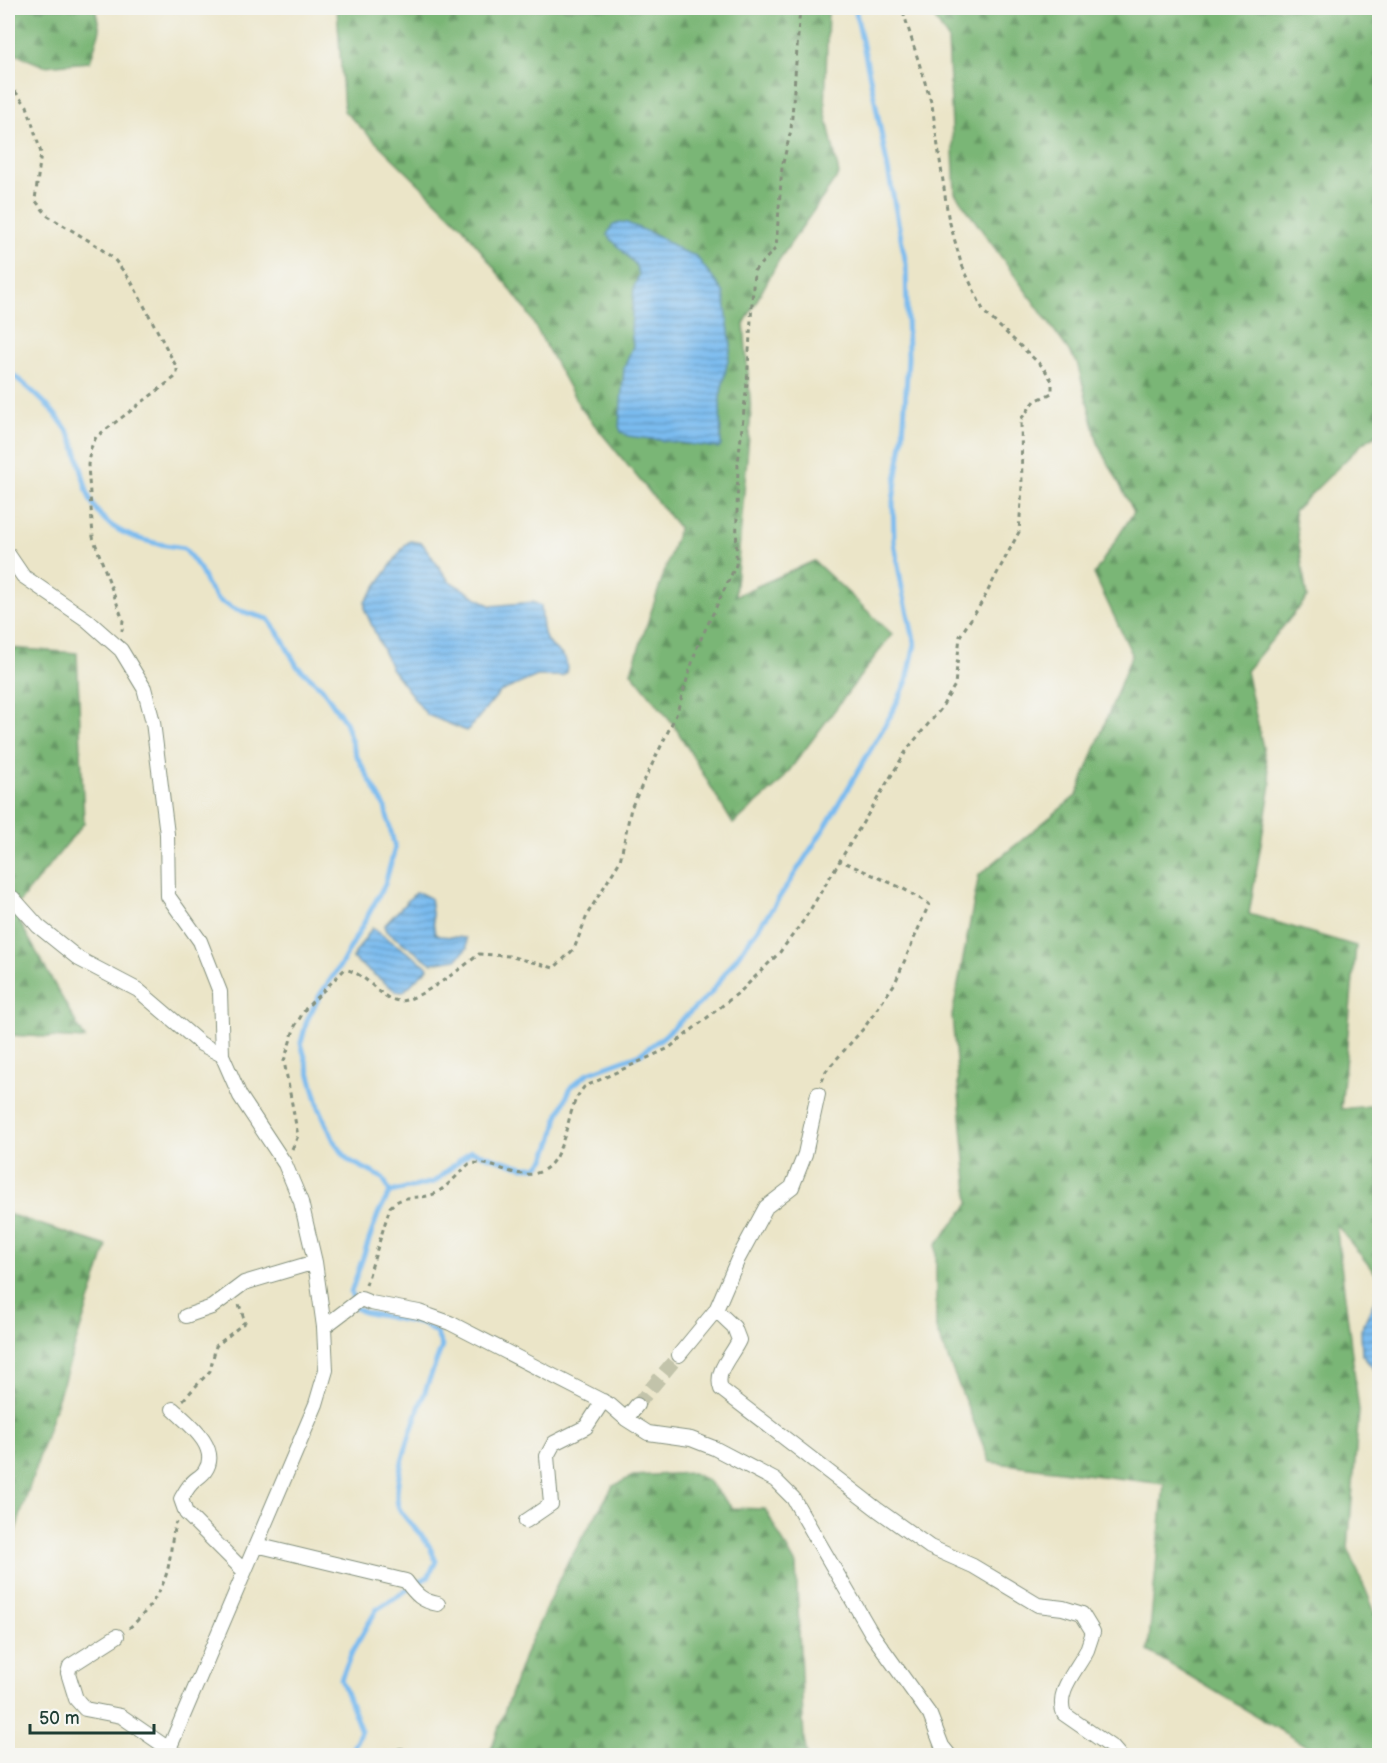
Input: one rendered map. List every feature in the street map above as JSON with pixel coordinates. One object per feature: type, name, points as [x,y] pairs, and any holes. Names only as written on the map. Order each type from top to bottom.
[{"type":"street","points":[[8,554],[23,576],[87,620],[120,650],[144,688],[153,722],[167,834],[168,896],[200,941],[220,992],[222,1055],[240,1096],[285,1164],[301,1202],[315,1262],[324,1327],[326,1370],[316,1404],[244,1571],[171,1753],[121,1716],[85,1709],[76,1699],[68,1673],[70,1666],[117,1636]]},
{"type":"street","points":[[8,895],[38,926],[79,959],[138,990],[201,1044],[222,1055]]},
{"type":"street","points":[[679,1355],[716,1310],[738,1259],[766,1208],[792,1187],[805,1154],[818,1094]]},
{"type":"street","points":[[186,1316],[212,1307],[244,1283],[315,1262]]},
{"type":"street","points":[[324,1327],[361,1299],[419,1312],[450,1323],[603,1401],[648,1433],[691,1439],[714,1448],[775,1480],[793,1497],[872,1634],[930,1715],[942,1746],[950,1755]]},
{"type":"street","points":[[716,1310],[734,1327],[739,1340],[721,1370],[718,1381],[721,1389],[878,1510],[930,1547],[973,1566],[1038,1605],[1064,1608],[1082,1614],[1093,1632],[1088,1648],[1066,1686],[1061,1707],[1064,1714],[1120,1755]]},
{"type":"street","points":[[526,1521],[551,1504],[547,1456],[554,1443],[586,1427],[603,1401]]},
{"type":"street","points":[[626,1419],[638,1405]]},
{"type":"street","points":[[173,1409],[194,1429],[207,1447],[210,1456],[206,1470],[189,1485],[181,1499],[186,1513],[244,1571]]},
{"type":"street","points":[[256,1545],[406,1581],[417,1597],[426,1602],[438,1604]]},
{"type":"path","points":[[285,1164],[298,1136],[284,1061],[289,1044],[295,1026],[306,1008],[345,969],[358,973],[387,997],[399,1002],[410,999],[459,970],[479,954],[508,956],[554,968],[573,949],[588,913],[620,861],[631,808],[676,715],[697,647],[736,566],[738,463],[747,383],[754,271],[776,248],[782,167],[791,130],[800,8]]},
{"type":"path","points":[[361,1299],[390,1208],[397,1201],[403,1198],[432,1195],[470,1164],[477,1162],[519,1174],[536,1176],[557,1155],[567,1132],[576,1099],[584,1087],[669,1048],[742,990],[780,952],[804,920],[908,748],[940,710],[954,685],[960,636],[982,602],[1020,532],[1021,419],[1035,401],[1052,393],[1052,381],[1043,367],[984,312],[961,263],[948,216],[932,105],[902,8]]},
{"type":"path","points":[[8,86],[27,106],[41,153],[35,200],[48,216],[114,259],[131,281],[177,368],[174,378],[96,437],[90,450],[88,465],[93,537],[123,620],[120,650]]},
{"type":"path","points":[[818,1094],[826,1071],[864,1028],[895,983],[929,904],[902,888],[839,860]]},
{"type":"path","points":[[173,1409],[210,1371],[216,1346],[245,1322],[241,1308],[232,1292]]},
{"type":"path","points":[[117,1636],[143,1615],[165,1578],[172,1534],[177,1520],[186,1513]]},
{"type":"green space","points":[[8,8],[95,8],[100,30],[90,62],[44,66],[8,51]]},
{"type":"green space","points":[[337,8],[828,8],[825,110],[839,174],[779,260],[744,324],[751,412],[735,596],[814,561],[892,634],[779,784],[733,824],[674,725],[631,672],[679,528],[580,407],[526,310],[463,227],[344,111]]},
{"type":"green space","points":[[928,8],[1379,8],[1379,433],[1363,443],[1294,511],[1307,598],[1246,671],[1271,784],[1249,914],[1356,946],[1341,1109],[1379,1105],[1379,1278],[1336,1224],[1359,1411],[1348,1548],[1379,1622],[1379,1755],[1314,1755],[1308,1747],[1148,1651],[1164,1484],[990,1462],[936,1329],[936,1245],[969,1204],[952,1016],[979,875],[1077,795],[1132,654],[1094,574],[1134,512],[1098,443],[1077,362],[955,193],[948,39]]},
{"type":"green space","points":[[8,648],[77,653],[84,823],[13,910],[85,1039],[8,1035]]},
{"type":"green space","points":[[8,1214],[107,1246],[8,1554]]},
{"type":"green space","points":[[692,1473],[707,1480],[732,1508],[765,1509],[796,1565],[804,1740],[807,1755],[489,1755],[524,1656],[563,1571],[613,1486],[633,1476]]},
{"type":"water","points":[[620,222],[658,236],[682,251],[696,256],[724,293],[731,346],[720,397],[721,446],[718,448],[628,436],[621,432],[619,426],[624,368],[633,346],[631,329],[634,287],[639,275],[635,264],[607,235],[612,226]]},
{"type":"water","points":[[410,541],[422,543],[449,581],[491,606],[533,602],[541,606],[545,638],[564,658],[566,673],[562,676],[537,676],[500,692],[467,731],[427,715],[391,668],[365,610],[365,602]]},
{"type":"water","points":[[415,893],[430,898],[435,934],[466,938],[467,948],[457,959],[431,963],[386,931],[384,926]]},
{"type":"water","points":[[372,928],[428,968],[403,992],[396,991],[352,958]]},
{"type":"water","points":[[1379,1291],[1379,1375],[1362,1355],[1361,1330]]},
{"type":"waterway","points":[[349,1756],[361,1731],[341,1679],[352,1652],[377,1609],[429,1576],[436,1561],[425,1539],[399,1508],[397,1495],[404,1453],[442,1346],[436,1333],[422,1324],[363,1312],[356,1308],[351,1292],[378,1214],[390,1192],[434,1182],[471,1151],[523,1167],[537,1167],[545,1159],[558,1116],[571,1087],[588,1073],[640,1054],[663,1037],[710,994],[770,912],[827,824],[892,713],[907,681],[915,644],[894,542],[893,501],[903,436],[908,358],[906,264],[855,8]]},
{"type":"waterway","points":[[8,371],[41,399],[69,433],[78,454],[87,491],[102,518],[113,527],[139,539],[184,548],[200,569],[207,585],[218,600],[237,610],[268,619],[297,666],[322,688],[345,722],[356,755],[385,807],[395,848],[385,884],[342,963],[320,995],[307,1020],[301,1043],[319,1107],[334,1141],[348,1160],[383,1178],[390,1192]]},
{"type":"tunnel","points":[[637,1405],[679,1355]]}]
